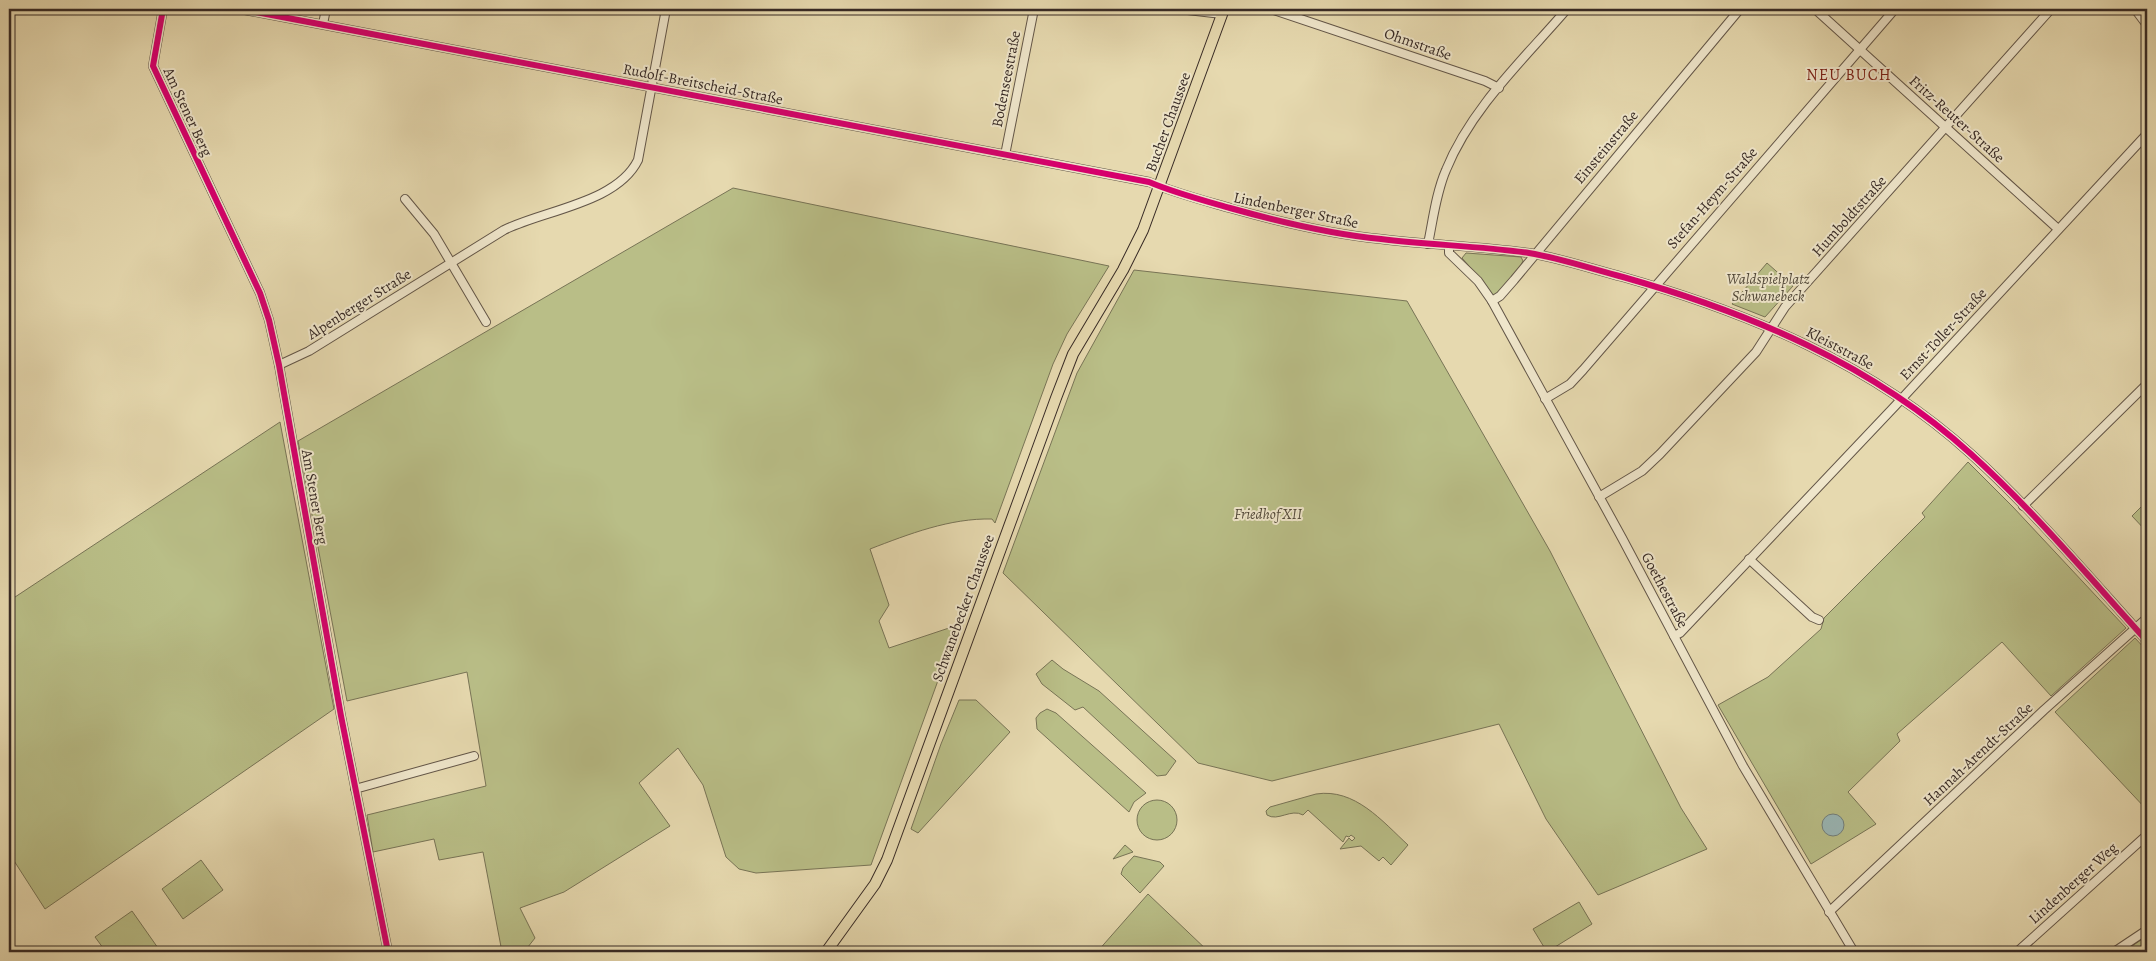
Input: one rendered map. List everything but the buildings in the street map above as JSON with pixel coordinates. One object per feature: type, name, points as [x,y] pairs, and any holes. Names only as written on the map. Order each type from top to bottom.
[{"type":"main road","name":"Bucher Chaussee","points":[[1123,270],[1142,234],[1161,187],[1223,12]]},
{"type":"main road","name":"Schwanebecker Chaussee","points":[[826,952],[875,884],[887,860],[1073,354],[1123,270]]},
{"type":"street","name":"Am Stener Berg","points":[[163,9],[153,66],[261,295],[279,365],[356,789],[388,952]]},
{"type":"street","name":"Rudolf-Breitscheid-Straße","points":[[240,9],[1149,182],[1161,187]]},
{"type":"street","points":[[323,24],[326,9]]},
{"type":"street","points":[[652,87],[666,9]]},
{"type":"street","name":"Bodenseestraße","points":[[1005,155],[1034,9]]},
{"type":"street","points":[[1179,9],[1223,12]]},
{"type":"street","name":"Ohmstraße","points":[[1270,9],[1485,81],[1498,88]]},
{"type":"street","points":[[1428,244],[1435,207],[1446,170],[1467,128],[1498,88],[1566,9]]},
{"type":"street","name":"Einsteinstraße","points":[[1492,301],[1500,296],[1740,9]]},
{"type":"street","name":"Fritz-Reuter-Straße","points":[[1815,9],[2058,229]]},
{"type":"street","name":"Stefan-Heym-Straße","points":[[1545,399],[1570,384],[1583,370],[1895,9]]},
{"type":"street","name":"Humboldtstraße","points":[[1599,496],[1642,470],[1660,454],[1756,352],[1785,307],[1946,129],[2051,9]]},
{"type":"street","points":[[2135,9],[2147,25]]},
{"type":"street","name":"Alpenberger Straße","points":[[279,365],[309,351],[522,221],[603,194],[626,176],[636,163],[652,87]]},
{"type":"street","name":"Ernst-Toller-Straße","points":[[1674,636],[1680,632],[1901,399],[2147,134]]},
{"type":"street","name":"Lindenberger Straße","points":[[1161,187],[1278,222],[1342,234],[1428,244]]},
{"type":"street","points":[[405,199],[423,218],[486,322]]},
{"type":"street","name":"Kleiststraße","points":[[1428,244],[1534,254],[1655,286],[1771,328],[1819,349],[1888,388],[1970,453],[2023,506],[2147,641]]},
{"type":"street","name":"Goethestraße","points":[[1449,246],[1449,253],[1478,281],[1492,301],[1599,496],[1743,766],[1854,952]]},
{"type":"street","points":[[2023,506],[2147,384]]},
{"type":"street","points":[[1749,559],[1812,617],[1819,620]]},
{"type":"street","name":"Hannah-Arendt-Straße","points":[[1829,912],[2044,710],[2147,618]]},
{"type":"street","points":[[356,789],[474,756]]},
{"type":"street","name":"Lindenberger Weg","points":[[2017,952],[2147,835]]},
{"type":"street","points":[[2114,952],[2147,930]]},
{"type":"green space","points":[[733,188],[1109,266],[1067,334],[1053,364],[995,523],[992,519],[976,519],[945,524],[870,549],[889,605],[879,621],[889,648],[955,626],[939,665],[940,675],[871,865],[756,873],[739,869],[726,857],[703,785],[678,748],[639,783],[670,826],[564,892],[520,908],[535,938],[524,952],[502,952],[483,852],[439,860],[434,839],[373,852],[367,815],[486,786],[467,672],[347,701],[298,441]]},
{"type":"green space","points":[[1466,253],[1521,257],[1523,261],[1518,271],[1493,298],[1482,281],[1462,258]]},
{"type":"green space","name":"Waldspielplatz Schwanebeck","points":[[1767,263],[1793,286],[1765,317],[1732,304]]},
{"type":"green space","name":"Friedhof XII","points":[[1134,270],[1407,301],[1550,551],[1681,808],[1707,849],[1598,895],[1546,819],[1499,724],[1272,781],[1198,763],[1003,573],[1077,373]]},
{"type":"green space","points":[[280,422],[334,709],[45,909],[9,853],[9,601]]},
{"type":"green space","points":[[1968,462],[2013,507],[2126,628],[2051,696],[2002,642],[1897,734],[1900,741],[1848,792],[1876,824],[1811,864],[1718,705],[1768,677],[1821,629],[1824,618],[1925,517],[1922,513]]},
{"type":"green space","points":[[2147,501],[2147,532],[2132,516]]},
{"type":"green space","points":[[2135,638],[2147,651],[2147,810],[2055,712]]},
{"type":"green space","points":[[1052,660],[1099,691],[1176,761],[1166,775],[1157,776],[1083,707],[1075,710],[1042,684],[1036,674]]},
{"type":"green space","points":[[959,700],[976,700],[1010,732],[918,833],[911,829],[941,744]]},
{"type":"green space","points":[[1047,709],[1056,713],[1146,793],[1134,802],[1129,812],[1037,729],[1036,718]]},
{"type":"green space","points":[[1330,793],[1355,801],[1378,817],[1408,845],[1391,865],[1383,857],[1379,861],[1361,846],[1340,849],[1349,838],[1352,841],[1355,838],[1351,835],[1349,837],[1346,836],[1343,842],[1308,810],[1303,815],[1294,813],[1271,817],[1267,815],[1266,811],[1270,807],[1316,794]]},
{"type":"green space","points":[[1153,800],[1161,800],[1168,803],[1174,809],[1177,820],[1174,831],[1168,837],[1161,840],[1153,840],[1146,837],[1140,831],[1137,824],[1137,816],[1140,809],[1146,803]]},
{"type":"green space","points":[[1125,845],[1133,852],[1113,859]]},
{"type":"green space","points":[[1134,856],[1160,862],[1164,866],[1140,893],[1121,874],[1123,868]]},
{"type":"green space","points":[[201,860],[223,890],[183,919],[162,889]]},
{"type":"green space","points":[[1148,894],[1209,952],[1097,952]]},
{"type":"green space","points":[[1579,902],[1592,924],[1547,952],[1533,929]]},
{"type":"green space","points":[[132,911],[158,948],[153,952],[106,952],[95,937]]},
{"type":"green space","points":[[2147,936],[2147,952],[2123,952]]},
{"type":"water","points":[[1833,814],[1841,817],[1844,825],[1841,833],[1833,836],[1825,833],[1822,825],[1825,817]]},
{"type":"cycle path","points":[[163,9],[153,66],[260,293],[269,320],[279,365],[341,716],[388,952]]},
{"type":"cycle path","points":[[240,9],[1149,182],[1230,208],[1324,231],[1362,237],[1541,255],[1670,291],[1763,325],[1807,345],[1893,393],[1933,422],[1971,454],[2017,498],[2147,641]]},
{"type":"district","name":"NEU BUCH","points":[[1849,75]]}]
